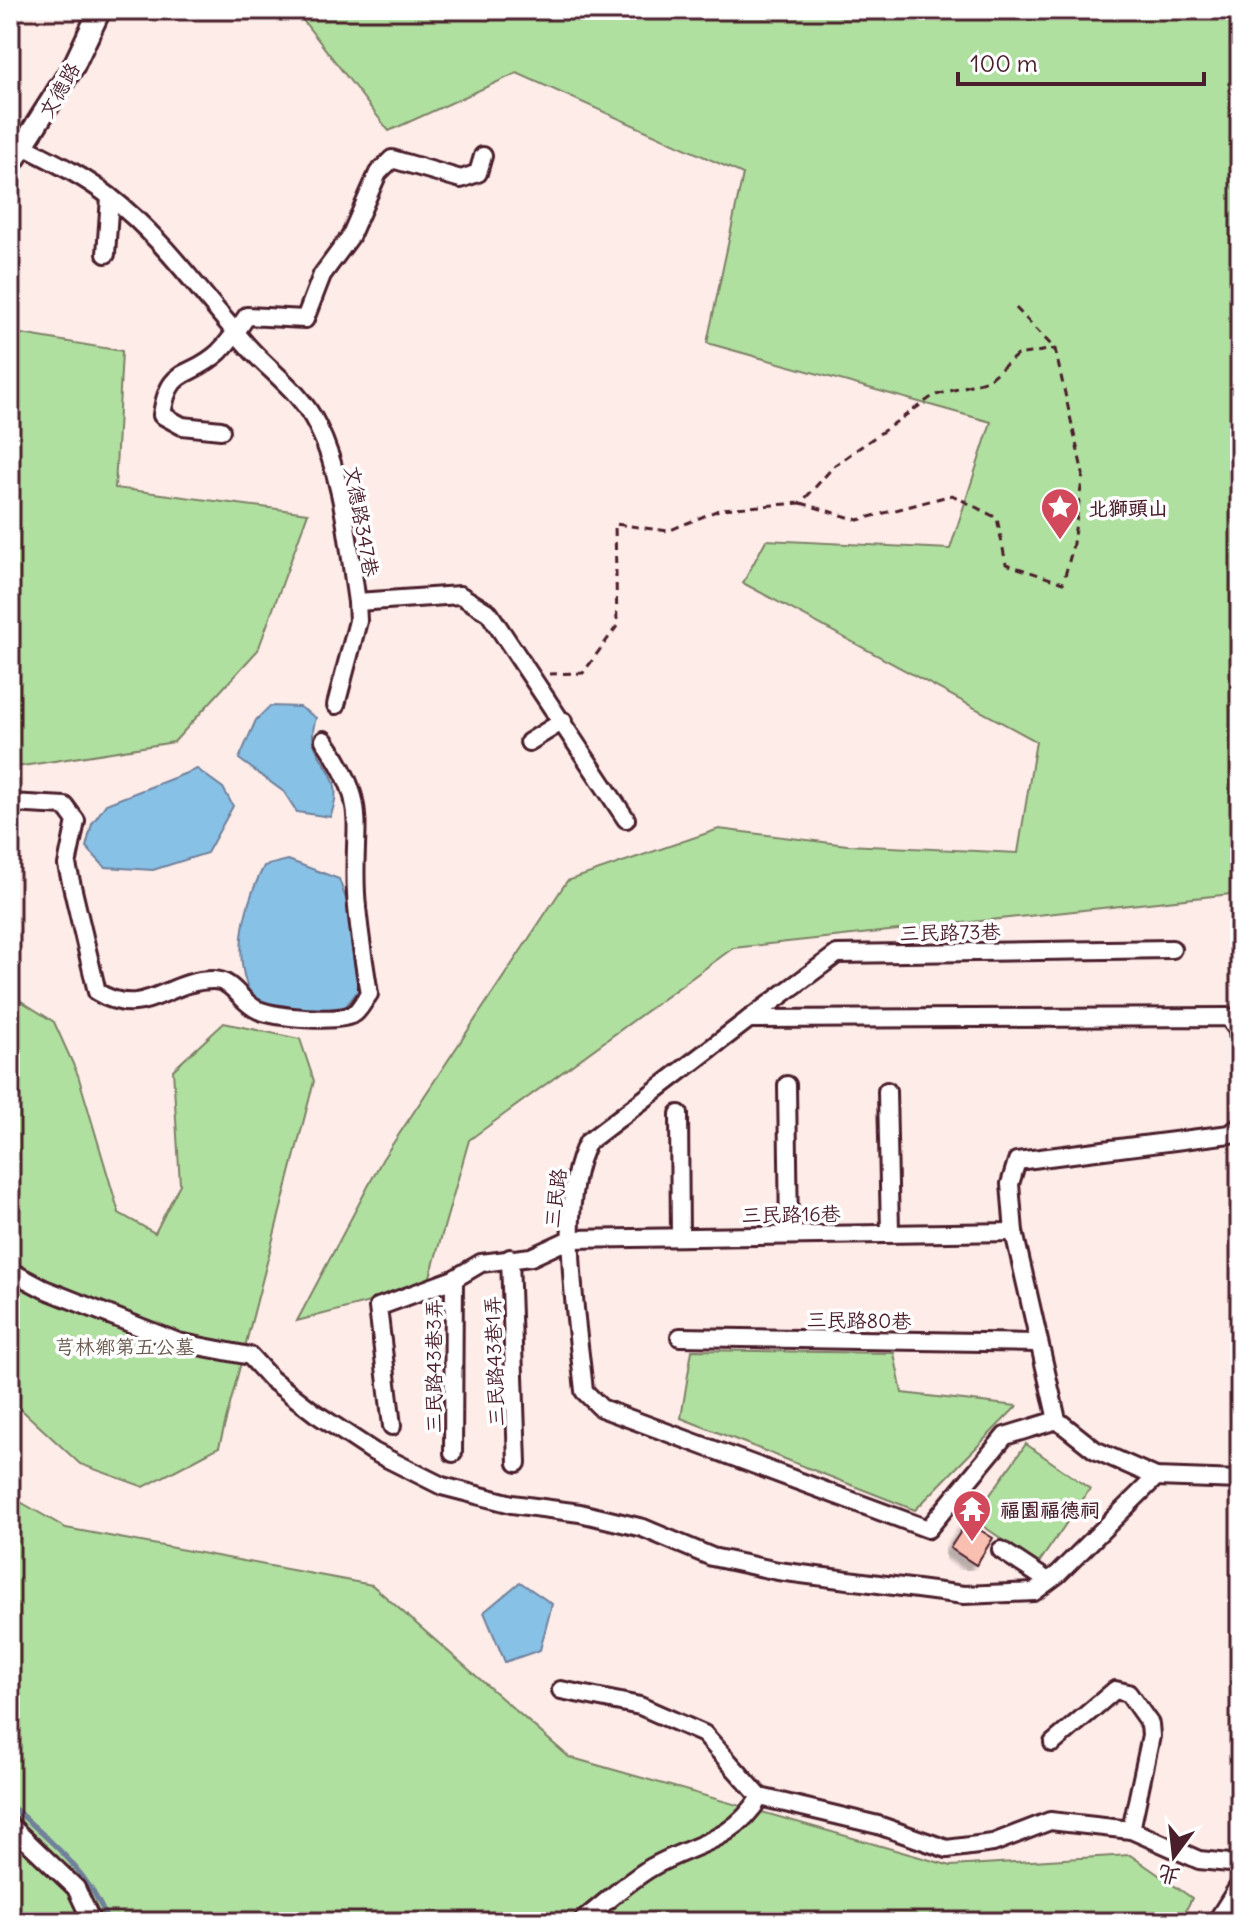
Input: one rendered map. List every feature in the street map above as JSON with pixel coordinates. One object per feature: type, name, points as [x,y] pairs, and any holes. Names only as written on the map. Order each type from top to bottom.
[{"type":"main road","name":"文德路","points":[[10,166],[25,147],[74,65],[100,10]]},
{"type":"street","name":"文德路347巷","points":[[25,147],[69,169],[110,197],[163,246],[236,332],[304,401],[318,426],[338,480],[357,602],[460,595],[489,613],[626,819]]},
{"type":"street","points":[[221,430],[182,426],[162,415],[165,394],[178,374],[199,367],[236,332],[247,316],[305,319],[322,275],[350,237],[378,173],[392,159],[461,179],[478,173],[483,156]]},
{"type":"street","points":[[106,254],[110,197]]},
{"type":"street","points":[[336,705],[358,621],[357,602]]},
{"type":"street","points":[[529,742],[563,721]]},
{"type":"street","points":[[10,803],[65,806],[76,821],[67,865],[97,992],[114,1002],[138,1004],[188,983],[216,980],[232,986],[258,1010],[333,1020],[355,1013],[369,994],[356,893],[357,806],[351,782],[324,740]]},
{"type":"street","name":"三民路73巷","points":[[749,1019],[837,954],[1172,949]]},
{"type":"street","points":[[749,1019],[1228,1017],[1238,1030],[1240,1059]]},
{"type":"street","name":"三民路","points":[[749,1019],[588,1142],[580,1157],[570,1239],[584,1391],[601,1408],[928,1529],[1005,1436],[1057,1420]]},
{"type":"street","points":[[787,1085],[789,1234]]},
{"type":"street","points":[[887,1091],[890,1232]]},
{"type":"street","points":[[679,1114],[680,1236]]},
{"type":"street","points":[[1240,1126],[1230,1134],[1017,1161],[1010,1184],[1014,1232],[1057,1420],[1095,1450],[1156,1477],[1240,1480]]},
{"type":"street","name":"三民路16巷","points":[[570,1239],[1014,1232]]},
{"type":"street","points":[[392,1426],[378,1307],[454,1279],[481,1263],[531,1257],[570,1239]]},
{"type":"street","name":"三民路43巷1弄","points":[[510,1258],[517,1463]]},
{"type":"street","points":[[10,1271],[44,1289],[178,1342],[250,1356],[271,1379],[315,1413],[374,1452],[442,1486],[512,1504],[580,1513],[643,1528],[712,1557],[778,1571],[964,1595],[1034,1592],[1156,1477]]},
{"type":"street","name":"三民路43巷3弄","points":[[453,1453],[454,1279]]},
{"type":"street","name":"三民路80巷","points":[[680,1337],[1038,1343]]},
{"type":"street","points":[[1001,1550],[1048,1581]]},
{"type":"street","points":[[561,1690],[640,1706],[704,1734],[760,1797],[878,1825],[947,1849],[993,1843],[1050,1821],[1131,1830],[1199,1860],[1240,1864]]},
{"type":"street","points":[[1053,1743],[1115,1690],[1128,1693],[1150,1724],[1151,1736],[1131,1830]]},
{"type":"street","points":[[583,1920],[652,1867],[709,1842],[747,1820],[760,1797]]},
{"type":"street","points":[[10,1825],[76,1888],[92,1922]]},
{"type":"street","points":[[1216,1922],[1240,1884]]},
{"type":"path","points":[[529,675],[583,673],[617,626],[615,524],[668,531],[721,509],[801,503],[858,520],[952,495],[997,518],[1006,564],[1063,583],[1072,550],[1083,474],[1055,349],[1015,307]]},
{"type":"path","points":[[801,503],[835,465],[933,396],[988,380],[1017,355],[1055,349]]},
{"type":"green space","points":[[295,10],[1240,10],[1240,893],[733,948],[469,1140],[427,1287],[297,1321],[382,1160],[567,881],[719,829],[847,845],[1018,853],[1036,741],[743,583],[766,540],[950,549],[991,422],[707,343],[743,174],[517,73],[389,131]]},
{"type":"green space","points":[[10,332],[122,351],[115,488],[308,513],[258,650],[174,742],[10,768]]},
{"type":"green space","name":"芎林鄉第五公墓","points":[[10,994],[54,1022],[78,1075],[119,1213],[155,1233],[180,1184],[173,1070],[224,1023],[300,1039],[314,1081],[219,1447],[144,1487],[80,1464],[10,1399]]},
{"type":"green space","points":[[692,1350],[894,1353],[902,1393],[1017,1406],[915,1510],[681,1418]]},
{"type":"green space","points":[[1026,1444],[1090,1489],[1038,1564],[973,1519]]},
{"type":"green space","points":[[10,1496],[66,1528],[372,1585],[569,1757],[951,1866],[1130,1855],[1192,1898],[1180,1922],[10,1922]]},
{"type":"water","points":[[270,706],[300,707],[316,718],[313,733],[315,745],[335,786],[330,817],[297,812],[284,792],[239,759],[256,720]]},
{"type":"water","points":[[197,769],[223,788],[233,806],[207,853],[153,870],[105,867],[86,847],[92,824],[106,804]]},
{"type":"water","points":[[288,860],[339,879],[347,902],[361,987],[338,1016],[307,1009],[259,1007],[249,991],[241,956],[250,900],[264,866]]},
{"type":"water","points":[[520,1582],[552,1604],[540,1650],[505,1662],[484,1612]]},
{"type":"building","name":"福園福德祠","points":[[967,1522],[993,1538],[976,1565],[950,1548]]},
{"type":"waterway","points":[[10,1805],[54,1844],[79,1872],[108,1922]]},
{"type":"place","name":"北獅頭山","points":[[1060,541]]},
{"type":"place","name":"福園福德祠","points":[[972,1543]]}]
